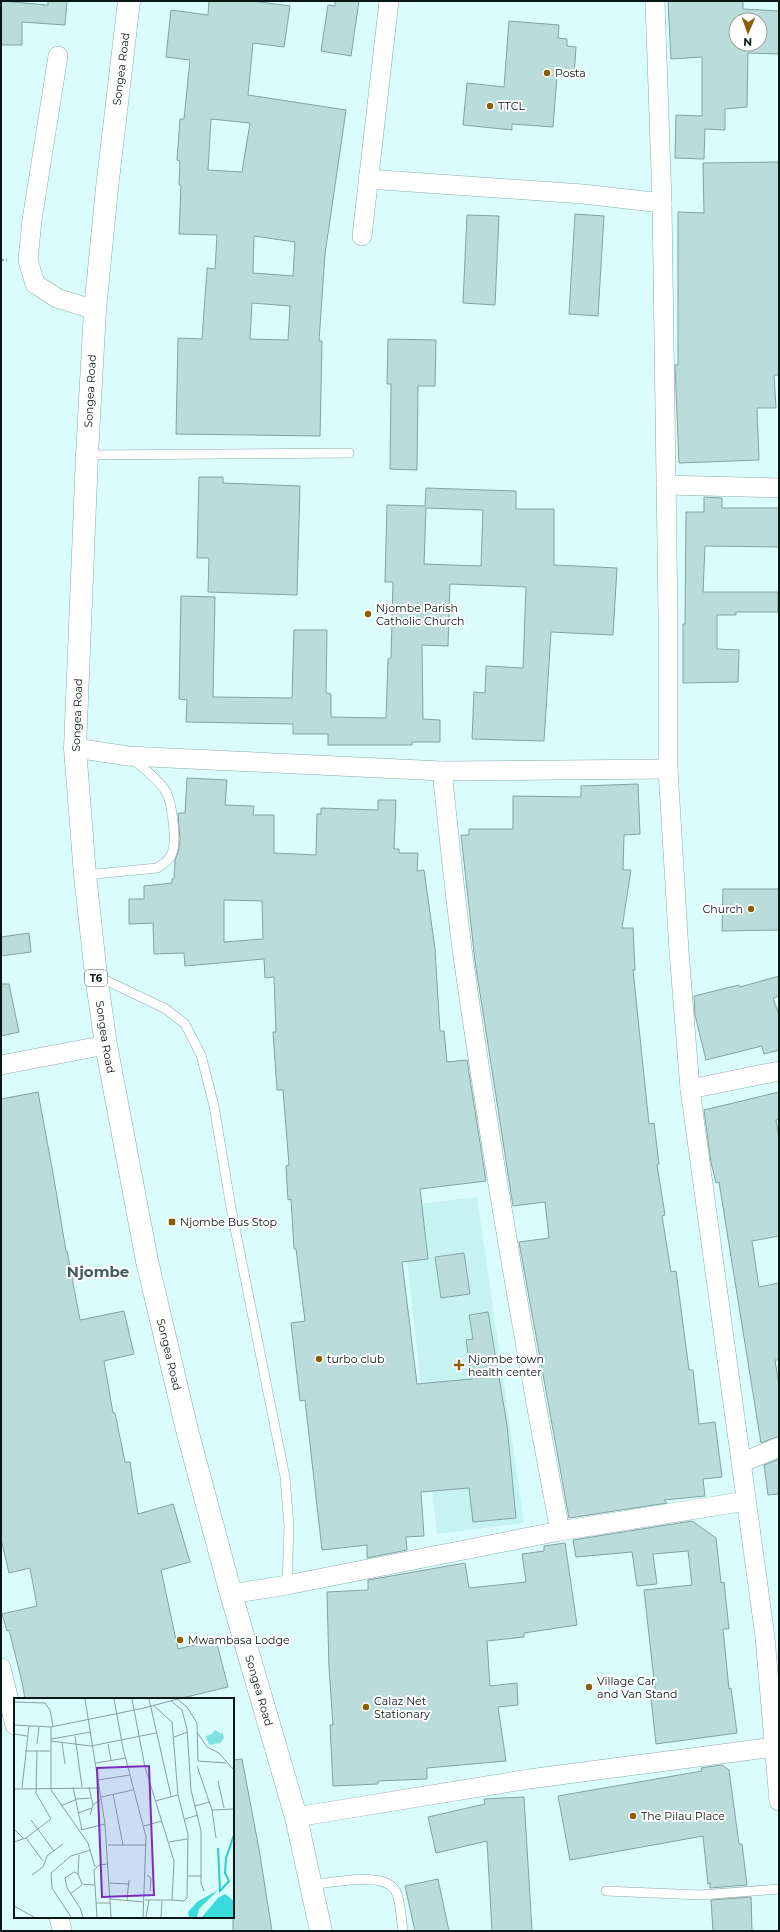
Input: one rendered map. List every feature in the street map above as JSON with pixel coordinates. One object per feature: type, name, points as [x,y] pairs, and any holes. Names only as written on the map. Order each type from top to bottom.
[{"type":"highway","name":"Songea Road","points":[[128,1],[95,310],[87,455],[75,748],[85,875],[96,975],[106,1045],[147,1261],[187,1430],[231,1594],[296,1817],[321,1931]]},
{"type":"street","points":[[362,236],[388,1]]},
{"type":"street","points":[[655,1],[662,203],[668,769],[679,951],[690,1090],[746,1501],[772,1638],[775,1747],[779,1801]]},
{"type":"street","points":[[58,56],[33,212],[28,260],[35,284],[57,298],[95,310]]},
{"type":"street","points":[[368,179],[584,194],[662,203]]},
{"type":"street","points":[[666,484],[779,488]]},
{"type":"street","points":[[75,748],[128,756],[442,770],[668,769]]},
{"type":"street","points":[[442,770],[464,961],[483,1092],[524,1341],[560,1531]]},
{"type":"street","points":[[1,1065],[106,1045]]},
{"type":"street","points":[[690,1090],[779,1071]]},
{"type":"street","points":[[741,1463],[779,1447]]},
{"type":"street","points":[[231,1594],[287,1585],[560,1531],[746,1501]]},
{"type":"street","points":[[1,1668],[14,1721]]},
{"type":"street","points":[[296,1817],[529,1779],[775,1747]]},
{"type":"street","points":[[59,1918],[62,1931]]},
{"type":"lane","points":[[87,455],[349,453]]},
{"type":"lane","points":[[85,875],[157,868],[167,862],[172,855],[171,805],[166,792],[158,780],[128,756]]},
{"type":"lane","points":[[96,975],[166,1010],[185,1024],[201,1055],[214,1106],[231,1208],[285,1477],[289,1526],[287,1585]]},
{"type":"lane","points":[[311,1885],[367,1879],[386,1882],[397,1893],[403,1931]]},
{"type":"lane","points":[[606,1891],[700,1895],[779,1890]]},
{"type":"shaded area","name":"Njombe town health center","points":[[477,1197],[524,1523],[437,1534],[401,1206]]},
{"type":"building","points":[[1,1],[48,5],[48,1],[67,1],[65,25],[22,22],[22,45],[1,45]]},
{"type":"building","points":[[209,1],[252,1],[290,6],[284,47],[253,43],[248,95],[346,110],[325,254],[319,341],[322,341],[320,436],[176,434],[178,338],[202,339],[207,268],[215,269],[217,235],[179,234],[181,185],[179,185],[180,161],[177,160],[180,119],[184,119],[190,60],[166,57],[171,10],[208,15]],"holes":[[[211,119],[250,123],[242,172],[208,170]],[[254,236],[295,242],[293,276],[253,273]],[[252,303],[290,306],[288,340],[250,339]]]},
{"type":"building","points":[[335,1],[359,1],[351,56],[321,51],[328,5],[335,6]]},
{"type":"building","points":[[668,1],[743,1],[743,9],[779,11],[779,54],[748,53],[747,107],[725,109],[725,130],[705,129],[704,159],[675,158],[676,115],[702,116],[702,57],[671,59]]},
{"type":"building","points":[[509,21],[559,25],[558,38],[567,39],[567,46],[576,47],[574,77],[557,76],[553,127],[512,124],[512,130],[463,125],[467,83],[504,87]]},
{"type":"building","points":[[779,162],[779,375],[774,375],[776,408],[757,408],[759,460],[679,463],[675,365],[678,365],[678,212],[704,213],[703,163]]},
{"type":"building","points":[[575,214],[604,216],[598,316],[569,314]]},
{"type":"building","points":[[467,215],[499,216],[495,305],[463,303]]},
{"type":"building","points":[[388,339],[436,340],[435,386],[418,386],[417,470],[390,469],[391,384],[387,384]]},
{"type":"building","points":[[199,477],[223,477],[223,483],[300,486],[297,595],[208,592],[209,558],[197,558]]},
{"type":"building","points":[[426,488],[516,491],[516,509],[554,509],[554,565],[617,568],[613,635],[551,632],[544,741],[472,739],[474,692],[485,693],[486,666],[523,668],[526,587],[450,584],[448,646],[422,645],[423,719],[440,720],[440,742],[412,742],[412,745],[328,745],[328,734],[293,734],[293,724],[186,722],[187,700],[179,699],[181,596],[215,597],[213,697],[292,698],[294,630],[327,630],[326,693],[331,694],[331,717],[386,718],[388,659],[391,658],[393,582],[385,582],[387,505],[425,506]],"holes":[[[426,508],[483,510],[481,566],[424,564]]]},
{"type":"building","points":[[704,497],[722,498],[722,508],[779,508],[779,547],[705,546],[703,592],[778,592],[778,612],[736,612],[736,615],[717,615],[717,649],[739,650],[738,682],[683,683],[686,512],[704,512]]},
{"type":"building","points":[[187,778],[227,780],[225,805],[254,806],[253,815],[274,815],[274,853],[316,855],[317,814],[321,814],[321,808],[378,810],[378,800],[396,800],[394,849],[399,849],[399,853],[418,853],[417,871],[424,870],[435,949],[440,1031],[444,1031],[447,1062],[467,1060],[486,1181],[420,1189],[428,1259],[402,1262],[417,1384],[472,1379],[466,1340],[473,1339],[469,1315],[488,1312],[507,1425],[516,1518],[473,1522],[469,1488],[421,1492],[424,1536],[406,1537],[407,1550],[367,1558],[367,1545],[322,1550],[305,1400],[300,1401],[291,1323],[305,1321],[296,1249],[294,1249],[291,1199],[288,1200],[286,1166],[289,1165],[283,1090],[277,1090],[273,1032],[276,1032],[274,977],[265,978],[264,959],[185,966],[184,953],[154,954],[153,923],[129,924],[129,899],[144,899],[144,886],[172,883],[172,879],[174,879],[175,861],[180,840],[178,813],[185,813]],"holes":[[[224,900],[262,901],[263,939],[224,942]]]},
{"type":"building","points":[[638,784],[640,834],[624,835],[623,870],[631,870],[622,928],[633,928],[635,970],[633,970],[649,1124],[654,1123],[659,1164],[657,1165],[665,1215],[662,1216],[671,1272],[676,1271],[689,1370],[693,1370],[699,1424],[715,1422],[722,1477],[703,1479],[705,1496],[664,1500],[667,1503],[569,1518],[519,1242],[549,1238],[545,1202],[513,1206],[475,961],[461,835],[469,835],[469,829],[513,829],[513,796],[581,797],[581,786]]},
{"type":"building","name":"Church","points":[[723,889],[779,889],[779,930],[722,931]]},
{"type":"building","points":[[29,933],[31,952],[1,956],[1,937]]},
{"type":"building","points":[[779,976],[779,996],[773,998],[779,1015],[779,1050],[764,1054],[762,1046],[706,1060],[695,1015],[694,996],[739,985],[740,987]]},
{"type":"building","points":[[1,984],[9,984],[19,1032],[1,1036]]},
{"type":"building","points":[[38,1092],[66,1251],[80,1320],[124,1311],[134,1354],[104,1361],[113,1413],[115,1413],[125,1462],[130,1462],[138,1514],[173,1504],[190,1562],[161,1570],[178,1649],[216,1640],[228,1687],[182,1698],[25,1698],[9,1630],[7,1631],[2,1614],[37,1606],[30,1568],[9,1573],[1,1539],[1,1099]]},
{"type":"building","points":[[779,1092],[779,1119],[776,1120],[779,1139],[779,1236],[752,1241],[759,1287],[779,1283],[779,1360],[775,1360],[779,1385],[779,1436],[761,1443],[719,1182],[716,1183],[711,1162],[704,1110]]},
{"type":"building","points":[[464,1253],[470,1294],[441,1298],[435,1257]]},
{"type":"building","points":[[779,1459],[779,1494],[768,1495],[764,1465]]},
{"type":"building","points":[[692,1521],[716,1538],[721,1583],[724,1582],[729,1629],[723,1629],[729,1689],[731,1688],[737,1733],[656,1744],[651,1698],[656,1698],[644,1590],[692,1585],[688,1551],[653,1554],[657,1584],[637,1586],[632,1552],[576,1557],[573,1540]]},
{"type":"building","points":[[565,1543],[577,1625],[524,1633],[524,1637],[487,1641],[490,1686],[517,1683],[518,1705],[498,1707],[506,1761],[427,1768],[427,1779],[378,1781],[378,1784],[333,1786],[330,1725],[333,1725],[329,1668],[327,1592],[368,1590],[368,1580],[465,1563],[469,1588],[526,1582],[522,1554],[544,1551],[544,1546]]},
{"type":"building","points":[[242,1759],[259,1849],[272,1931],[233,1931],[234,1760]]},
{"type":"building","name":"The Pilau Place","points":[[722,1765],[729,1770],[739,1844],[742,1844],[747,1885],[710,1888],[710,1883],[708,1884],[703,1836],[570,1860],[558,1796],[702,1771],[701,1768]]},
{"type":"building","points":[[524,1797],[532,1931],[492,1931],[487,1841],[436,1853],[428,1817],[485,1804],[484,1799]]},
{"type":"building","points":[[438,1879],[449,1931],[415,1931],[405,1886]]},
{"type":"building","points":[[751,1897],[752,1931],[713,1931],[711,1900]]},
{"type":"place","name":"Posta","points":[[547,73]]},
{"type":"place","name":"TTCL","points":[[490,106]]},
{"type":"place","name":"Njombe Parish Catholic Church","points":[[368,614]]},
{"type":"place","name":"Church","points":[[751,909]]},
{"type":"place","name":"Njombe Bus Stop","points":[[172,1222]]},
{"type":"place","name":"turbo club","points":[[319,1359]]},
{"type":"place","name":"Njombe town health center","points":[[459,1365]]},
{"type":"place","name":"Mwambasa Lodge","points":[[180,1640]]},
{"type":"place","name":"Village Car and Van Stand","points":[[589,1687]]},
{"type":"place","name":"Calaz Net Stationary","points":[[366,1707]]},
{"type":"place","name":"The Pilau Place","points":[[633,1816]]},
{"type":"district","name":"Njombe","points":[[98,1272]]}]
